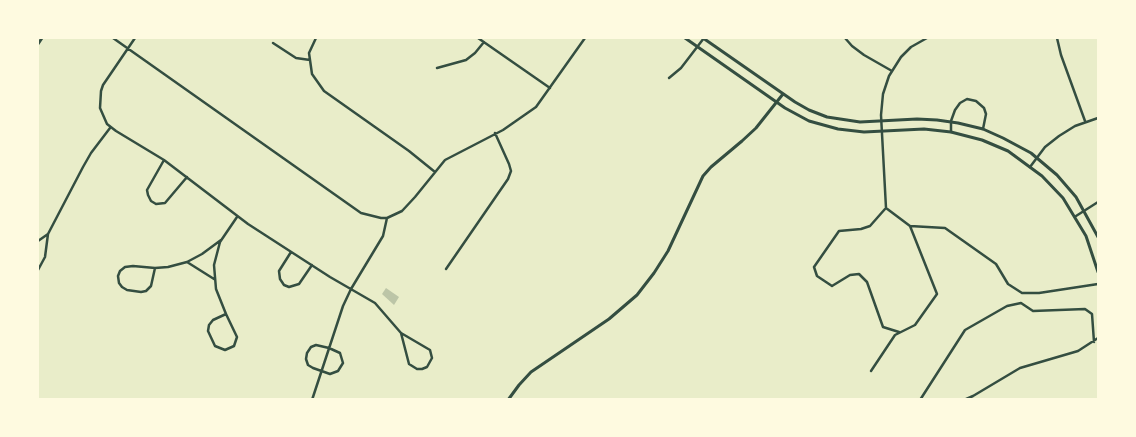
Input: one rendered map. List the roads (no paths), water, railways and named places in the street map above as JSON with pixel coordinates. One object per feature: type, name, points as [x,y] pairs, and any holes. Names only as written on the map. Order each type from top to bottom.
[{"type":"street","points":[[38,44],[42,38]]},
{"type":"street","points":[[113,38],[360,213],[381,218],[387,218],[402,210],[415,197],[444,160],[495,134],[536,107],[585,38]]},
{"type":"street","points":[[135,38],[103,85],[101,91],[102,114],[111,128],[164,160],[237,217],[312,266],[375,303],[401,333],[430,350],[432,358],[428,367],[417,369],[409,364],[401,333]]},
{"type":"street","points":[[316,38],[309,53],[312,74],[324,91],[409,150],[435,172]]},
{"type":"street","points":[[478,38],[550,88]]},
{"type":"street","points":[[685,38],[777,102],[810,122],[849,131],[924,130],[951,132],[967,135],[1014,155],[1054,188],[1076,216],[1092,249],[1098,272]]},
{"type":"street","points":[[669,78],[681,68],[704,38],[783,94],[809,110],[827,117],[860,122],[917,119],[951,121],[982,129],[1004,138],[1037,158],[1068,188],[1084,210],[1098,237]]},
{"type":"street","points":[[845,38],[864,55],[892,71]]},
{"type":"street","points":[[899,332],[883,327],[867,282],[859,274],[850,275],[832,286],[817,276],[814,267],[839,231],[861,229],[870,226],[886,208],[882,132],[883,94],[892,71],[907,51],[927,38]]},
{"type":"street","points":[[1057,38],[1061,55],[1085,121]]},
{"type":"street","points":[[437,68],[466,60],[475,54],[484,42]]},
{"type":"street","points":[[273,43],[296,58],[310,60]]},
{"type":"street","points":[[508,400],[531,372],[609,319],[637,295],[660,264],[708,169],[742,142],[766,117],[783,94]]},
{"type":"street","points":[[951,132],[951,121],[955,110],[964,100],[972,99],[984,108],[986,114],[982,129]]},
{"type":"street","points":[[1030,167],[1045,147],[1059,136],[1085,121],[1098,118]]},
{"type":"street","points":[[38,270],[45,257],[48,234],[83,167],[111,128]]},
{"type":"street","points":[[446,268],[508,179],[509,164],[495,134]]},
{"type":"street","points":[[164,160],[147,190],[149,198],[153,203],[167,202],[187,177]]},
{"type":"street","points":[[1076,216],[1098,202]]},
{"type":"street","points":[[870,371],[895,335],[915,325],[935,299],[936,294],[910,226],[886,208]]},
{"type":"street","points":[[226,314],[213,320],[208,328],[214,344],[222,350],[233,347],[236,335],[226,314],[218,298],[214,278],[215,260],[222,239],[237,217]]},
{"type":"street","points":[[312,400],[340,315],[351,289],[384,236],[387,218]]},
{"type":"street","points":[[910,226],[945,228],[996,264],[1008,284],[1022,293],[1039,294],[1098,284]]},
{"type":"street","points":[[38,241],[48,234]]},
{"type":"street","points":[[155,268],[151,286],[146,291],[127,290],[119,283],[119,274],[125,267],[168,267],[187,262],[202,254],[222,239]]},
{"type":"street","points":[[291,252],[279,270],[280,279],[284,285],[289,287],[299,284],[312,266]]},
{"type":"street","points":[[187,262],[214,278]]},
{"type":"street","points":[[926,400],[921,398],[965,330],[1007,306],[1021,302],[1033,311],[1085,309],[1092,314],[1096,342]]},
{"type":"street","points":[[964,400],[1020,368],[1078,350],[1096,342],[1098,338]]},
{"type":"street","points":[[316,345],[329,348],[340,353],[343,360],[338,371],[334,373],[321,371],[308,365],[307,353],[311,347],[316,345]]}]
